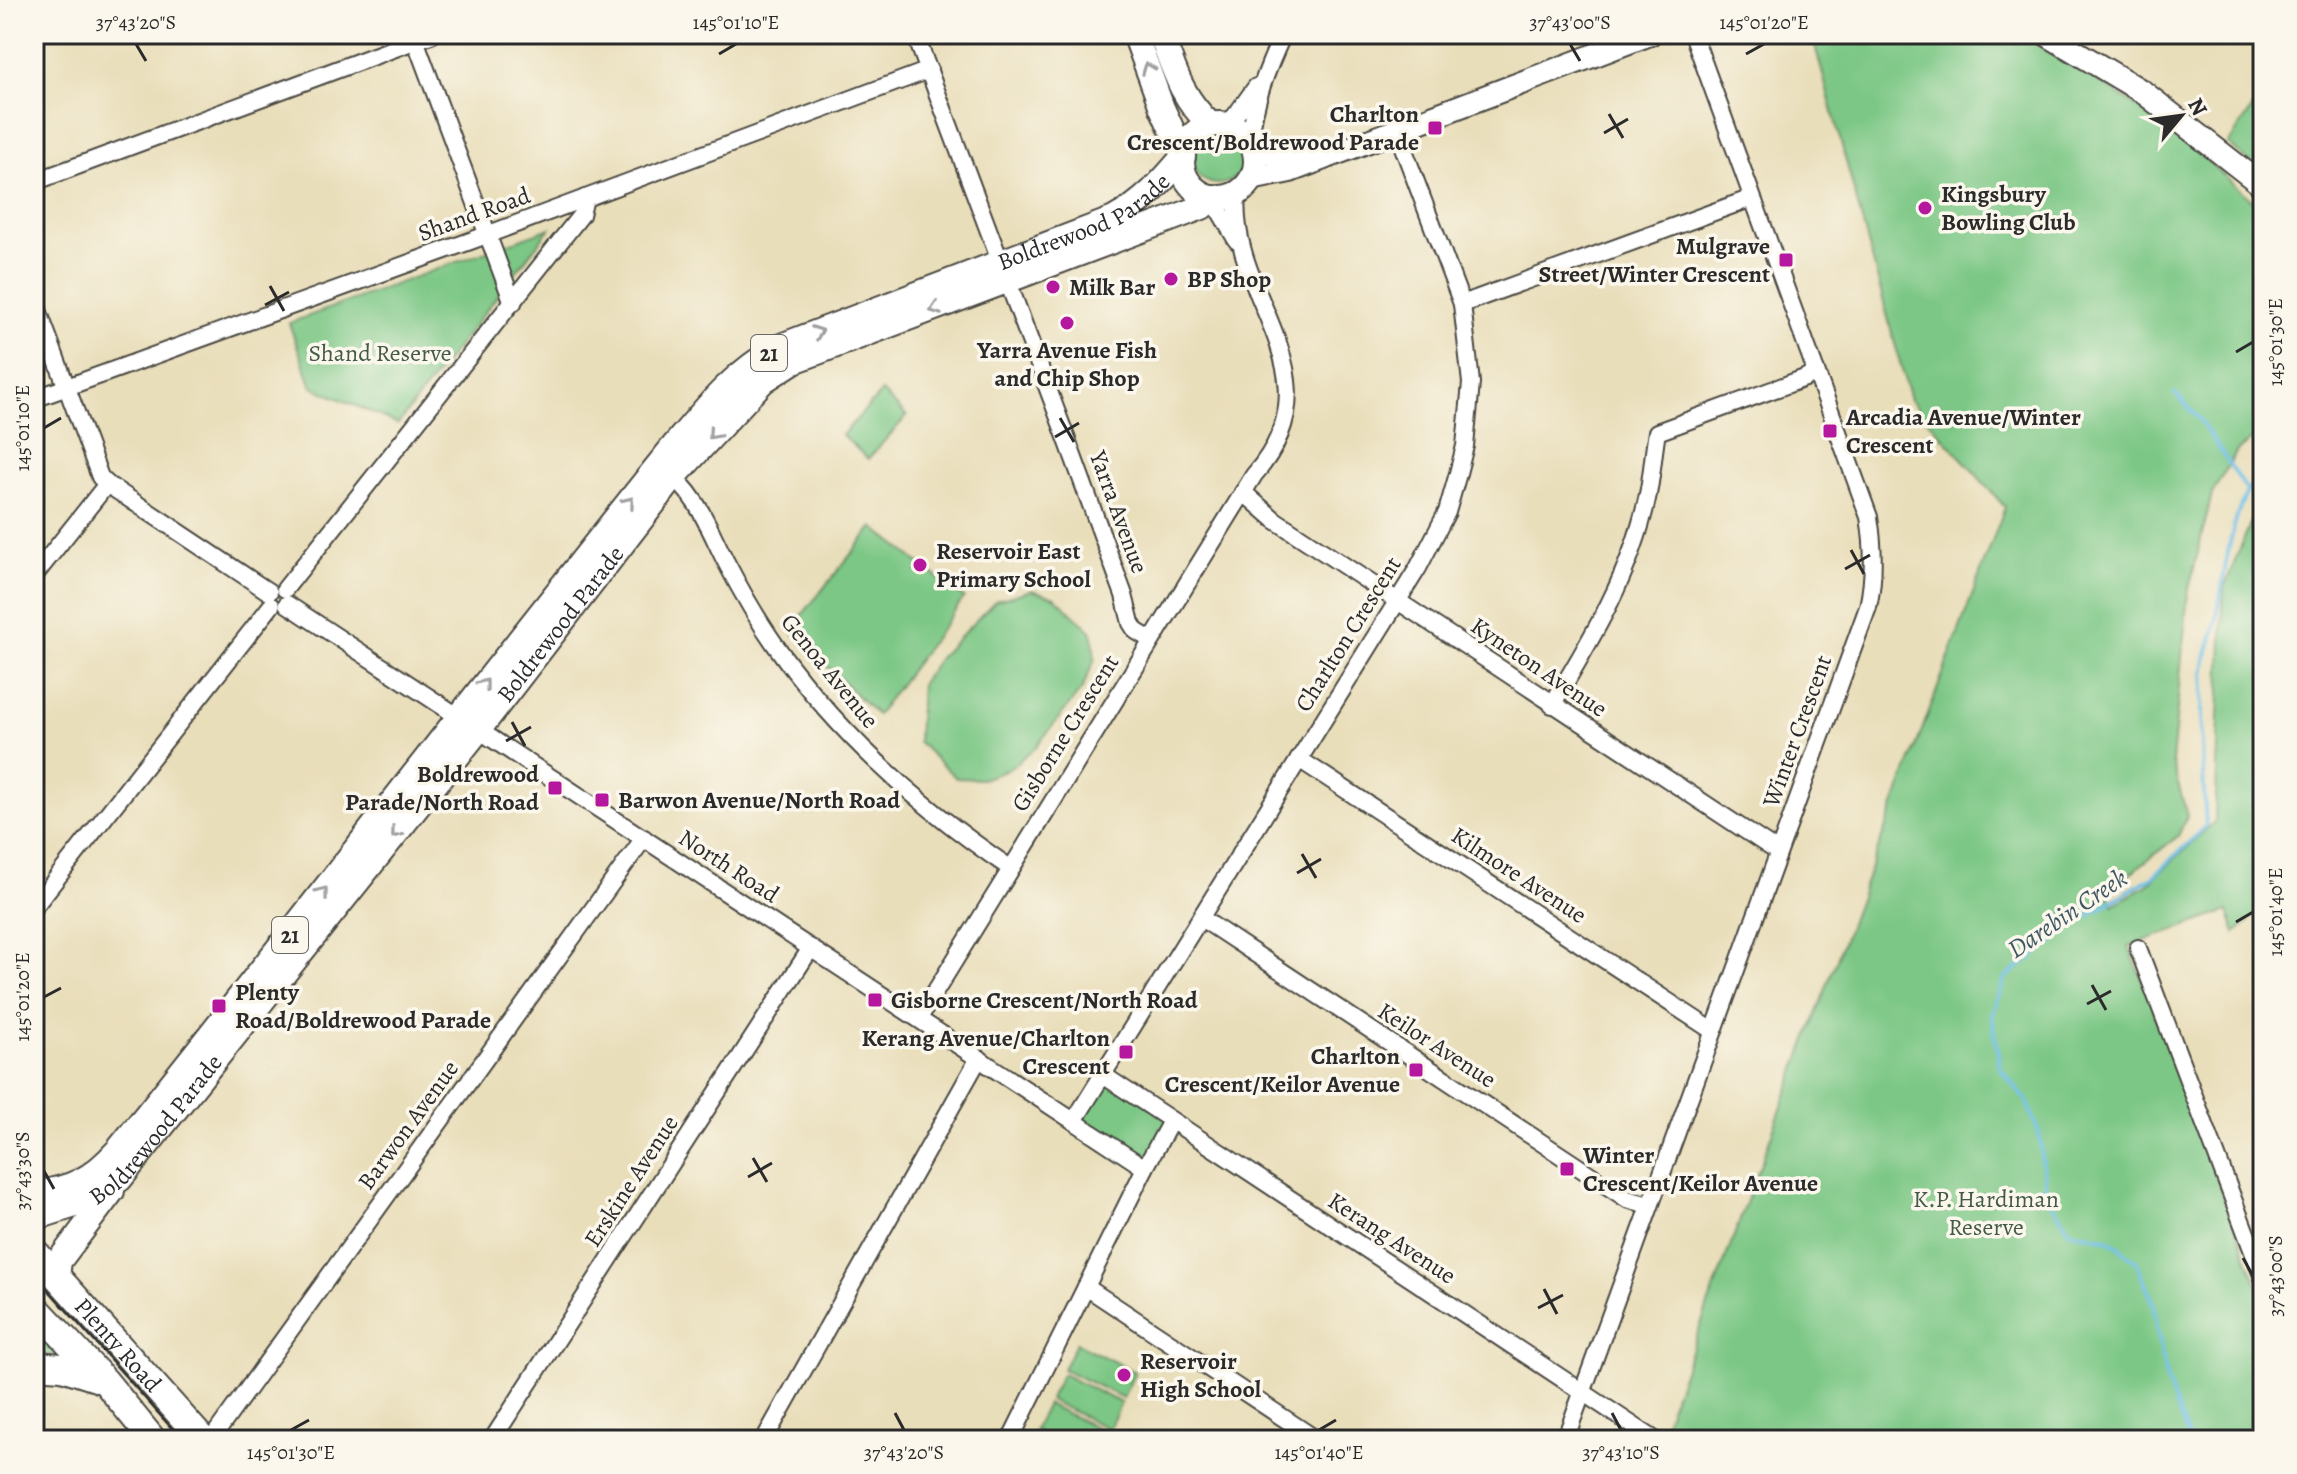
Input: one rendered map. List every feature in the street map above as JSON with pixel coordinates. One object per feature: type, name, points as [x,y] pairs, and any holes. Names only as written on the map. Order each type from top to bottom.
[{"type":"highway","name":"Plenty Road","points":[[34,1251],[203,1440]]},
{"type":"highway","name":"Plenty Road","points":[[34,1306],[105,1381],[153,1440]]},
{"type":"highway","points":[[34,1365],[62,1367],[105,1381]]},
{"type":"main road","points":[[1135,34],[1183,155],[1188,180],[1199,191],[1229,191],[1256,163],[1252,143],[1239,129],[1218,124],[1192,107],[1161,34]]},
{"type":"main road","name":"Boldrewood Parade","points":[[34,1218],[96,1198],[120,1179],[305,932],[458,716],[666,471],[763,381],[794,361],[1113,229],[1202,207],[1229,191],[1290,171],[1650,34]]},
{"type":"main road","points":[[2046,34],[2143,92],[2263,186]]},
{"type":"main road","name":"21","points":[[1183,155],[1193,135],[1218,124]]},
{"type":"main road","name":"Boldrewood Parade","points":[[1252,143],[1284,158],[1305,157],[1400,127]]},
{"type":"main road","name":"Boldrewood Parade","points":[[1113,229],[1163,182],[1183,155]]},
{"type":"main road","name":"Boldrewood Parade","points":[[35,1193],[70,1187],[103,1167],[480,728],[666,471]]},
{"type":"main road","points":[[57,1277],[59,1261],[120,1179]]},
{"type":"street","points":[[34,182],[414,37],[433,34]]},
{"type":"street","name":"Yarra Avenue","points":[[915,34],[1131,623],[1136,631],[1154,634]]},
{"type":"street","points":[[1252,143],[1252,114],[1264,76],[1283,34]]},
{"type":"street","name":"Winter Crescent","points":[[1565,1440],[1868,607],[1873,585],[1874,548],[1869,517],[1693,34]]},
{"type":"street","points":[[414,37],[513,303]]},
{"type":"street","name":"Shand Road","points":[[34,399],[488,235],[929,70]]},
{"type":"street","points":[[1218,124],[1235,116],[1264,76]]},
{"type":"street","name":"Charlton Crescent","points":[[1074,1121],[1398,600],[1447,512],[1465,446],[1471,383],[1462,304],[1400,127]]},
{"type":"street","name":"Gisborne Crescent","points":[[919,1018],[1154,634],[1254,475],[1269,458],[1286,418],[1287,369],[1242,249],[1236,207],[1229,191]]},
{"type":"street","points":[[34,907],[513,303],[581,215],[585,198]]},
{"type":"street","points":[[1462,304],[1752,198]]},
{"type":"street","name":"North Road","points":[[34,299],[95,467],[107,484],[1145,1168]]},
{"type":"street","points":[[1552,705],[1605,616],[1630,556],[1647,499],[1657,432],[1805,378],[1816,371]]},
{"type":"street","name":"Genoa Avenue","points":[[666,471],[690,492],[747,601],[803,682],[865,753],[908,793],[1010,868]]},
{"type":"street","points":[[34,576],[107,484]]},
{"type":"street","name":"Kyneton Avenue","points":[[1240,497],[1778,852]]},
{"type":"street","name":"Kilmore Avenue","points":[[1299,759],[1713,1031]]},
{"type":"street","name":"Barwon Avenue","points":[[211,1440],[644,838]]},
{"type":"street","name":"Keilor Avenue","points":[[1201,918],[1627,1199],[1649,1205]]},
{"type":"street","name":"Erskine Avenue","points":[[492,1440],[811,948]]},
{"type":"street","points":[[2138,948],[2263,1278]]},
{"type":"street","points":[[764,1440],[979,1058]]},
{"type":"street","name":"Kerang Avenue","points":[[1103,1075],[1655,1440]]},
{"type":"street","points":[[1010,1440],[1171,1121]]},
{"type":"street","points":[[1086,1287],[1317,1440]]},
{"type":"green space","name":"K.P. Hardiman Reserve","points":[[1812,34],[2020,34],[2126,99],[2188,144],[2263,210],[2263,431],[2237,451],[2212,494],[2188,593],[2172,762],[2187,816],[2178,836],[2127,876],[2105,886],[2113,905],[2147,885],[2215,821],[2224,588],[2263,492],[2263,908],[2236,933],[2228,911],[2129,946],[2263,1300],[2263,1440],[1658,1440],[2005,507],[1910,400]]},
{"type":"green space","points":[[2257,101],[2263,104],[2263,173],[2228,144]]},
{"type":"green space","points":[[1218,132],[1236,140],[1244,158],[1236,176],[1218,184],[1200,176],[1192,158],[1200,140]]},
{"type":"green space","name":"Shand Reserve","points":[[550,228],[398,424],[312,387],[289,323]]},
{"type":"green space","points":[[882,392],[907,416],[868,459],[842,435]]},
{"type":"green space","points":[[873,527],[964,598],[877,715],[790,630]]},
{"type":"green space","points":[[1031,590],[1055,597],[1092,632],[1095,659],[1082,689],[1035,748],[1007,770],[982,779],[956,778],[918,742],[921,683],[939,658],[995,601]]},
{"type":"green space","points":[[1103,1075],[1171,1121],[1145,1168],[1074,1121]]},
{"type":"green space","points":[[34,1323],[64,1357],[34,1354]]},
{"type":"green space","points":[[1076,1343],[1135,1372],[1123,1398],[1063,1369]]},
{"type":"green space","points":[[1062,1374],[1121,1403],[1109,1429],[1049,1400]]},
{"type":"green space","points":[[1047,1404],[1106,1432],[1102,1440],[1055,1440],[1034,1430]]},
{"type":"waterway","points":[[2175,393],[2200,420],[2246,489]]},
{"type":"waterway","name":"Darebin Creek","points":[[2189,1440],[2166,1378],[2153,1302],[2136,1261],[2108,1239],[2070,1231],[2046,1195],[2039,1133],[2026,1100],[2000,1068],[1992,1014],[2005,978],[2079,921],[2154,876],[2206,826],[2202,726],[2206,659],[2236,518],[2252,484],[2263,475]]},
{"type":"tram line","points":[[34,1274],[182,1440]]},
{"type":"place","name":"Charlton Crescent/Boldrewood Parade","points":[[1435,128]]},
{"type":"place","name":"Kingsbury Bowling Club","points":[[1925,208]]},
{"type":"place","name":"Mulgrave Street/Winter Crescent","points":[[1786,260]]},
{"type":"place","name":"BP Shop","points":[[1171,279]]},
{"type":"place","name":"Milk Bar","points":[[1053,287]]},
{"type":"place","name":"Yarra Avenue Fish and Chip Shop","points":[[1067,323]]},
{"type":"place","name":"Arcadia Avenue/Winter Crescent","points":[[1830,431]]},
{"type":"place","name":"Reservoir East Primary School","points":[[920,565]]},
{"type":"place","name":"Boldrewood Parade/North Road","points":[[555,788]]},
{"type":"place","name":"Barwon Avenue/North Road","points":[[602,800]]},
{"type":"place","name":"Gisborne Crescent/North Road","points":[[875,1000]]},
{"type":"place","name":"Plenty Road/Boldrewood Parade","points":[[219,1006]]},
{"type":"place","name":"Kerang Avenue/Charlton Crescent","points":[[1126,1052]]},
{"type":"place","name":"Charlton Crescent/Keilor Avenue","points":[[1416,1070]]},
{"type":"place","name":"Winter Crescent/Keilor Avenue","points":[[1567,1169]]},
{"type":"place","name":"Reservoir High School","points":[[1124,1375]]}]
